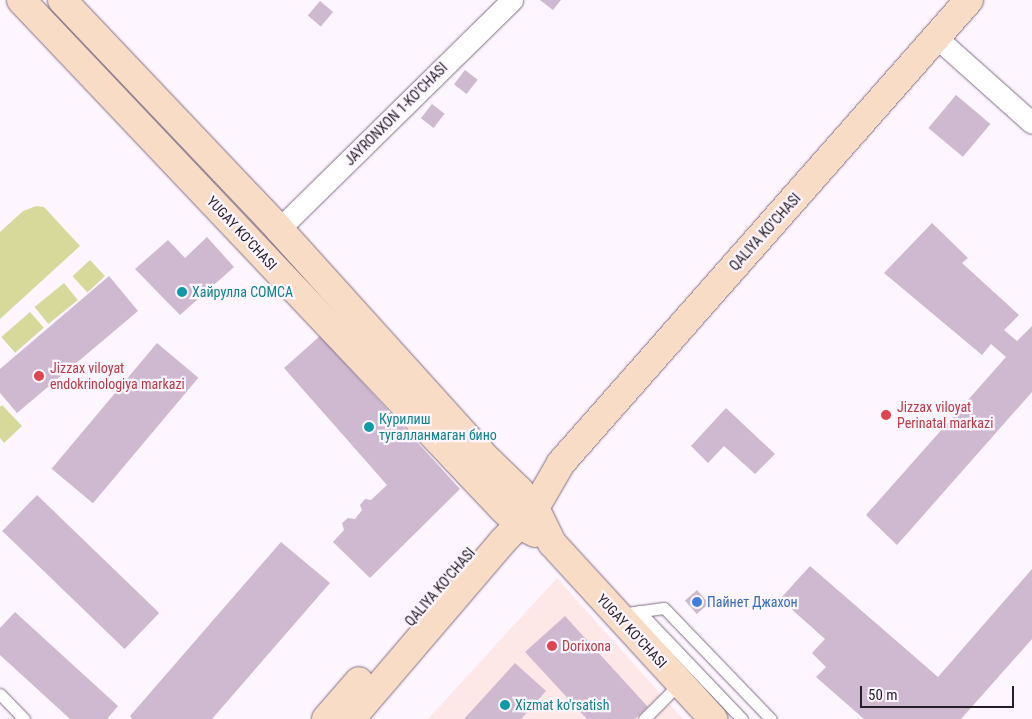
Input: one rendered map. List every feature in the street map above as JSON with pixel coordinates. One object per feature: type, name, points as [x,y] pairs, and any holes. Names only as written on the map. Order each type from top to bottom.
[{"type":"main road","name":"YUGAY KO'CHASI","points":[[22,0],[552,543],[627,612],[680,683],[713,719]]},
{"type":"main road","name":"YUGAY KO'CHASI","points":[[62,0],[279,229],[487,458],[519,508]]},
{"type":"main road","name":"QALIYA KO'CHASI","points":[[326,719],[488,530],[519,508],[561,462],[937,38],[968,0]]},
{"type":"main road","name":"QALIYA KO'CHASI","points":[[351,719],[503,541],[519,508]]},
{"type":"street","name":"JAYRONXON 1-KO'CHASI","points":[[279,229],[512,0]]},
{"type":"street","points":[[937,38],[1032,123]]},
{"type":"lane","points":[[627,612],[664,608],[770,719]]},
{"type":"lane","points":[[627,612],[742,719]]},
{"type":"lane","points":[[644,719],[680,683]]},
{"type":"lane","points":[[0,694],[24,719]]},
{"type":"shaded area","points":[[557,578],[683,719],[428,719]]},
{"type":"green space","points":[[36,206],[44,207],[80,246],[0,319],[0,232],[23,211]]},
{"type":"green space","points":[[90,260],[105,276],[87,292],[72,276]]},
{"type":"green space","points":[[64,283],[78,300],[48,324],[34,307]]},
{"type":"green space","points":[[30,312],[44,328],[15,353],[1,337]]},
{"type":"green space","points":[[2,405],[22,426],[4,443],[0,438],[0,407]]},
{"type":"building","points":[[540,0],[561,0],[553,10]]},
{"type":"building","points":[[320,1],[333,12],[321,26],[308,16]]},
{"type":"building","points":[[465,70],[478,80],[467,94],[454,84]]},
{"type":"building","points":[[956,95],[990,124],[963,157],[928,128]]},
{"type":"building","points":[[432,104],[445,114],[434,128],[421,118]]},
{"type":"building","points":[[932,223],[968,258],[962,263],[1019,315],[1004,330],[1017,341],[1032,326],[1032,392],[897,545],[866,515],[1006,357],[991,344],[982,355],[884,273]]},
{"type":"building","name":"Хайрулла СОМСА","points":[[207,237],[234,267],[180,315],[135,269],[168,240],[185,258]]},
{"type":"building","points":[[109,276],[138,311],[17,413],[0,393],[0,369]]},
{"type":"building","name":"Курилиш тугалланмаган бино","points":[[320,336],[460,489],[370,578],[333,542],[344,530],[342,523],[348,518],[355,519],[362,510],[360,505],[365,499],[371,500],[387,485],[284,368]]},
{"type":"building","points":[[157,343],[198,378],[93,503],[52,469]]},
{"type":"building","points":[[726,408],[775,454],[755,474],[724,446],[708,463],[691,446]]},
{"type":"building","points":[[37,495],[159,613],[125,649],[2,531]]},
{"type":"building","points":[[281,542],[330,583],[212,719],[132,719],[130,716]]},
{"type":"building","points":[[810,566],[938,677],[1032,569],[1032,639],[961,719],[864,719],[816,677],[826,667],[812,653],[825,639],[780,599]]},
{"type":"building","name":"Пайнет Джахон","points":[[697,590],[709,604],[697,614],[685,600]]},
{"type":"building","points":[[15,612],[118,706],[107,719],[70,719],[0,655],[0,628]]},
{"type":"building","points":[[565,616],[648,707],[635,719],[587,719],[525,652]]},
{"type":"building","name":"Xizmat ko'rsatish","points":[[515,663],[546,691],[521,719],[464,719]]},
{"type":"place","name":"Хайрулла СОМСА","points":[[182,292]]},
{"type":"place","name":"Jizzax viloyat endokrinologiya markazi","points":[[39,376]]},
{"type":"place","name":"Jizzax viloyat Perinatal markazi","points":[[886,415]]},
{"type":"place","name":"Курилиш тугалланмаган бино","points":[[369,427]]},
{"type":"place","name":"Пайнет Джахон","points":[[697,602]]},
{"type":"place","name":"Dorixona","points":[[552,646]]},
{"type":"place","name":"Xizmat ko'rsatish","points":[[505,705]]}]
